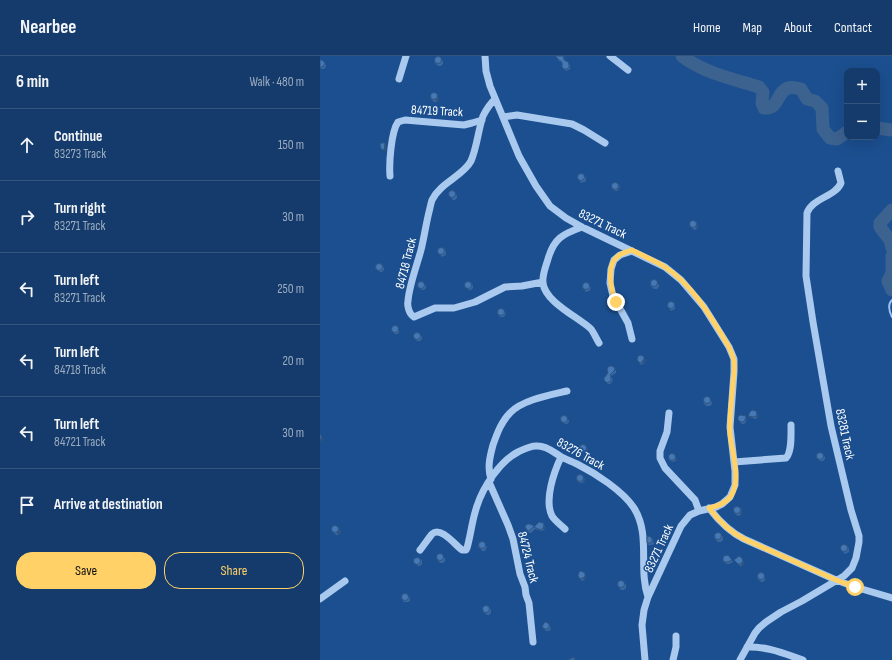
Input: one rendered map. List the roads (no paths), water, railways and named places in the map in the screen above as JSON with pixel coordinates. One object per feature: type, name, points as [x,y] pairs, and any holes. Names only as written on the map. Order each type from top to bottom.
[{"type":"street","points":[[399,79],[406,56]]},
{"type":"street","name":"83271 Track","points":[[485,56],[486,70],[490,86],[502,117],[529,176],[550,206],[566,218],[582,227],[665,267],[681,280],[704,307],[732,353],[734,365],[730,427],[736,479],[733,492],[722,504],[690,514],[681,526],[648,597],[644,610],[642,624],[646,660]]},
{"type":"street","points":[[610,56],[628,70]]},
{"type":"street","name":"84718 Track","points":[[495,99],[488,107],[482,120],[473,154],[469,163],[441,188],[432,200],[421,251],[408,296],[409,312],[414,317],[435,308],[460,307],[475,302],[505,287],[522,286],[543,282]]},
{"type":"street","points":[[502,117],[517,115],[572,124],[604,143]]},
{"type":"street","name":"84719 Track","points":[[390,176],[390,155],[395,128],[398,122],[405,120],[464,125],[482,120]]},
{"type":"street","name":"83281 Track","points":[[740,660],[759,628],[771,618],[806,599],[848,572],[852,568],[858,549],[859,536],[830,426],[812,322],[806,268],[808,210],[838,189],[841,183],[838,171]]},
{"type":"street","points":[[582,227],[563,235],[556,242],[550,252],[543,282],[549,296],[591,330],[599,343]]},
{"type":"street","points":[[632,250],[616,257],[612,264],[610,283],[613,296],[628,323],[632,338]]},
{"type":"street","points":[[490,480],[489,467],[492,450],[501,424],[511,412],[526,403],[567,391]]},
{"type":"street","points":[[669,413],[667,432],[660,451],[660,458],[665,468],[695,500],[699,511]]},
{"type":"street","points":[[734,462],[786,458],[790,451],[791,425]]},
{"type":"street","name":"83276 Track","points":[[420,550],[433,534],[438,532],[443,534],[462,550],[467,549],[476,507],[499,466],[514,454],[532,446],[543,447],[584,468],[610,485],[628,501],[634,509],[643,534],[643,573],[644,584],[648,597]]},
{"type":"street","points":[[562,457],[555,471],[550,488],[549,502],[552,517],[565,529]]},
{"type":"street","name":"84724 Track","points":[[490,480],[508,525],[520,574],[525,587],[529,603],[533,642]]},
{"type":"street","points":[[709,508],[719,520],[735,534],[759,547],[836,580],[892,598]]},
{"type":"street","points":[[320,599],[345,582]]},
{"type":"street","points":[[673,660],[676,647],[676,636]]},
{"type":"street","points":[[747,647],[772,650],[803,660]]},
{"type":"waterway","points":[[682,56],[709,71],[759,87],[763,92],[762,103],[764,108],[773,106],[784,90],[788,88],[801,89],[807,99],[815,101],[822,108],[823,129],[830,138],[837,139],[844,134]]},
{"type":"waterway","points":[[880,128],[892,130]]},
{"type":"waterway","points":[[892,210],[880,223],[880,227],[890,240],[892,248]]},
{"type":"waterway","points":[[892,256],[892,273],[888,281],[892,290]]},
{"type":"waterway","points":[[892,300],[889,304],[892,317]]}]
